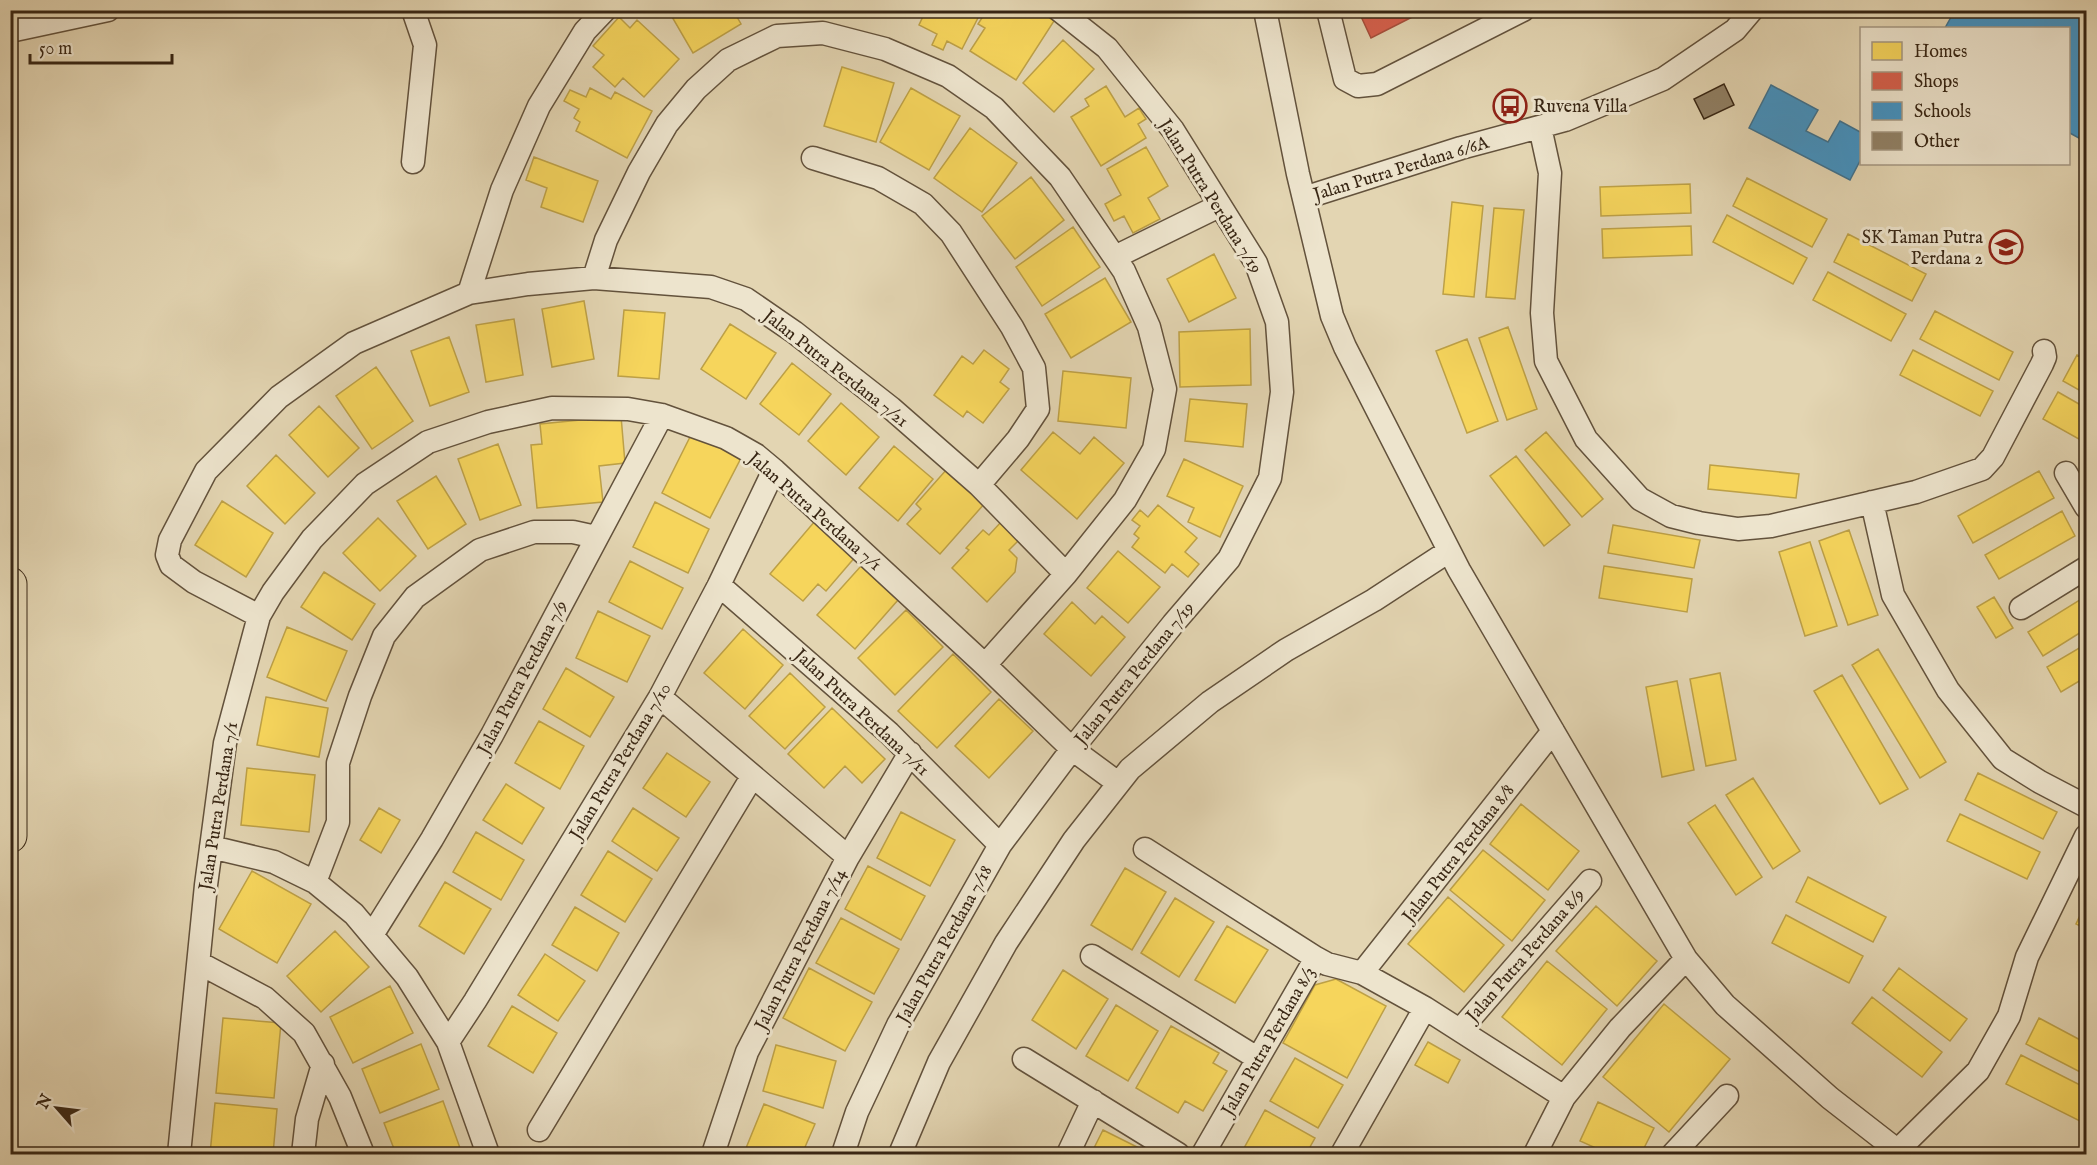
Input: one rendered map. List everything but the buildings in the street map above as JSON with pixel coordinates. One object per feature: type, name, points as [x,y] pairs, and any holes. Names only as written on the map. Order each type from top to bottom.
[{"type":"highway","points":[[10,584],[10,836]]},
{"type":"street","points":[[10,31],[108,10]]},
{"type":"street","points":[[413,10],[425,45],[413,162]]},
{"type":"street","points":[[469,293],[502,190],[539,106],[585,31],[605,10]]},
{"type":"street","name":"Jalan Putra Perdana 7/19","points":[[1059,10],[1107,48],[1173,130],[1256,263],[1277,322],[1282,392],[1270,478],[1229,559],[1072,749]]},
{"type":"street","points":[[1265,10],[1304,198],[1332,316],[1344,346],[1449,551],[1553,731],[1686,959],[1725,1005],[1830,1098],[1899,1153],[1978,1071],[2009,1016],[2027,957],[2086,836]]},
{"type":"street","points":[[1328,10],[1345,79],[1358,86],[1377,84],[1523,10]]},
{"type":"street","name":"Jalan Putra Perdana 6/6A","points":[[1304,198],[1461,148],[1564,120],[1663,78],[1735,30],[1752,10]]},
{"type":"street","points":[[594,278],[606,240],[639,172],[667,124],[696,89],[728,60],[777,36],[824,33],[885,49],[948,76],[994,108],[1060,177],[1124,271],[1149,327],[1166,389],[1154,449],[1125,500],[1066,574],[985,665]]},
{"type":"street","points":[[1540,127],[1550,173],[1542,313],[1546,361],[1586,439],[1640,499],[1671,516],[1738,529],[1772,526],[1916,492],[1982,469],[1993,457],[2042,364],[2045,357],[2043,351]]},
{"type":"street","points":[[813,158],[878,178],[923,204],[951,233],[1012,327],[1034,368],[1038,409],[1018,439],[979,485]]},
{"type":"street","points":[[1114,257],[1219,206]]},
{"type":"street","name":"Jalan Putra Perdana 7/21","points":[[259,616],[194,582],[171,565],[167,555],[170,540],[206,471],[279,397],[354,343],[469,293],[528,284],[594,278],[711,287],[746,299],[794,332],[891,408],[979,485],[1066,574]]},
{"type":"street","name":"Jalan Putra Perdana 7/1","points":[[179,1155],[211,847],[225,743],[259,616],[273,592],[312,539],[366,484],[428,442],[488,422],[552,408],[628,409],[662,415],[726,438],[756,455],[774,470],[985,665],[1072,749],[1118,783]]},
{"type":"street","name":"Jalan Putra Perdana 7/9","points":[[372,935],[432,839],[492,735],[662,415]]},
{"type":"street","name":"Jalan Putra Perdana 7/10","points":[[448,1042],[660,697],[719,585],[774,470]]},
{"type":"street","points":[[2066,473],[2086,507]]},
{"type":"street","points":[[1872,502],[1893,595],[1948,690],[2003,759],[2086,806]]},
{"type":"street","points":[[315,882],[338,822],[338,763],[360,696],[384,636],[415,597],[480,550],[534,532],[573,532],[596,537]]},
{"type":"street","points":[[900,1155],[939,1062],[1006,944],[1074,840],[1130,769],[1220,696],[1286,650],[1374,600],[1449,551]]},
{"type":"street","points":[[2021,608],[2086,568]]},
{"type":"street","name":"Jalan Putra Perdana 7/11","points":[[719,585],[910,753],[1000,846]]},
{"type":"street","points":[[660,697],[848,857]]},
{"type":"street","name":"Jalan Putra Perdana 8/8","points":[[1362,973],[1553,731]]},
{"type":"street","name":"Jalan Putra Perdana 7/18","points":[[843,1155],[857,1112],[898,1025],[1000,846],[1072,749]]},
{"type":"street","name":"Jalan Putra Perdana 7/14","points":[[713,1155],[747,1052],[848,857],[910,753]]},
{"type":"street","points":[[539,1130],[752,777]]},
{"type":"street","points":[[211,847],[274,862],[315,882],[354,914],[407,977],[448,1042],[488,1155]]},
{"type":"street","points":[[1145,849],[1316,958],[1327,964],[1362,973],[1425,1008],[1564,1097]]},
{"type":"street","name":"Jalan Putra Perdana 8/9","points":[[1460,1029],[1590,881]]},
{"type":"street","points":[[1092,956],[1257,1058]]},
{"type":"street","name":"Jalan Putra Perdana 8/3","points":[[1203,1155],[1316,958]]},
{"type":"street","points":[[1535,1155],[1564,1097],[1620,1028],[1686,959]]},
{"type":"street","points":[[199,963],[265,998],[304,1033],[340,1097],[363,1155]]},
{"type":"street","points":[[1342,1155],[1425,1008]]},
{"type":"street","points":[[1024,1059],[1178,1155]]},
{"type":"street","points":[[303,1155],[307,1119],[323,1064]]},
{"type":"street","points":[[1673,1155],[1727,1096]]},
{"type":"street","points":[[1068,1155],[1093,1101]]},
{"type":"place","name":"Ruvena Villa","points":[[1510,106]]},
{"type":"place","name":"SK Taman Putra Perdana 2","points":[[2006,247]]}]
